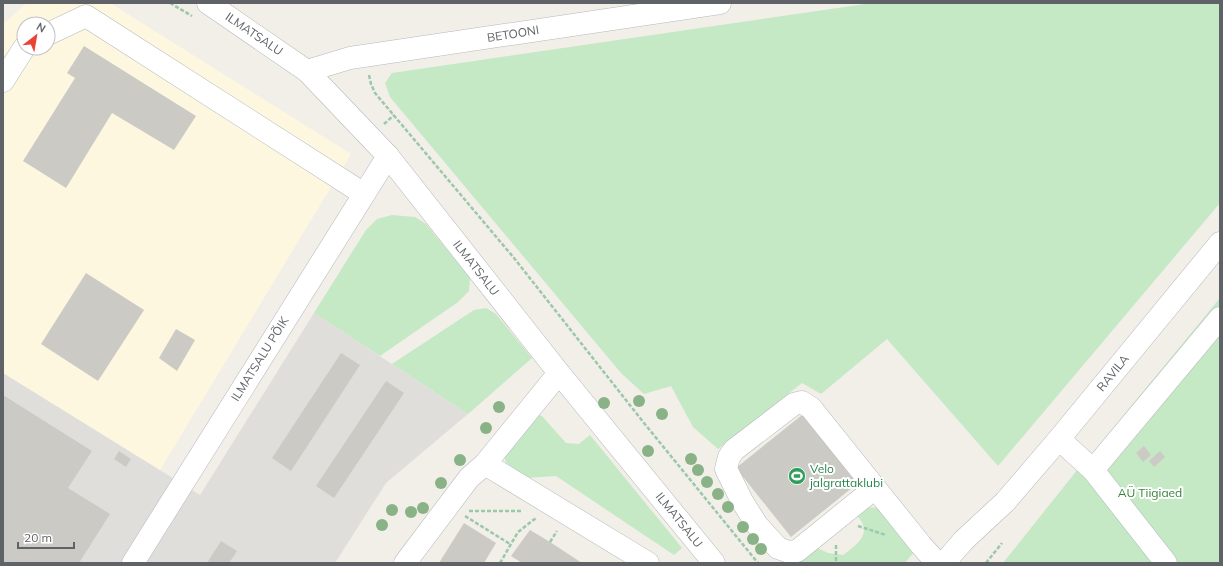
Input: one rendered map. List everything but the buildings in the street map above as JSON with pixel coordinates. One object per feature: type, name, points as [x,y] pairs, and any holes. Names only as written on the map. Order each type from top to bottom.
[{"type":"street","name":"ILMATSALU","points":[[208,3],[307,71],[388,156],[559,373],[714,563]]},
{"type":"street","name":"BETOONI","points":[[307,71],[350,58],[720,3]]},
{"type":"street","points":[[56,30],[86,16],[364,194]]},
{"type":"street","points":[[3,81],[19,56]]},
{"type":"street","name":"ILMATSALU PÕIK","points":[[133,563],[388,156]]},
{"type":"street","name":"RAVILA","points":[[960,563],[1005,502],[1059,439],[1220,243]]},
{"type":"street","points":[[1093,470],[1220,318]]},
{"type":"street","points":[[405,563],[451,511],[469,478],[485,464],[559,373]]},
{"type":"street","points":[[875,488],[797,551],[789,552],[778,548],[757,525],[742,501],[726,469],[729,457],[734,450],[794,404],[802,402],[811,408],[875,488],[921,546],[937,563]]},
{"type":"street","points":[[1059,439],[1093,470],[1166,563]]},
{"type":"street","points":[[485,464],[548,508],[648,563]]},
{"type":"street","name":"RAVILA","points":[[944,563],[964,540],[1005,502]]},
{"type":"path","points":[[366,56],[371,84],[375,93],[514,258],[758,563]]},
{"type":"path","points":[[379,128],[394,115]]},
{"type":"path","points":[[451,511],[548,508]]},
{"type":"path","points":[[499,563],[518,532],[548,508]]},
{"type":"path","points":[[451,511],[510,544]]},
{"type":"path","points":[[836,520],[892,537]]},
{"type":"path","points":[[986,563],[1002,543]]},
{"type":"shaded area","points":[[27,3],[110,3],[351,154],[160,470],[3,373],[3,24]]},
{"type":"shaded area","points":[[314,313],[468,414],[386,483],[335,563],[3,563],[3,373],[200,495]]},
{"type":"green space","points":[[872,3],[1220,3],[1220,203],[998,466],[887,339],[821,394],[802,383],[718,449],[693,427],[671,386],[644,394],[621,373],[390,97],[385,83],[392,73]]},
{"type":"green space","points":[[392,215],[415,217],[426,224],[470,278],[469,291],[458,302],[380,356],[314,313],[366,230],[377,219]]},
{"type":"green space","name":"AÜ Tiigiaed","points":[[1220,298],[1220,563],[1003,563],[1078,469]]},
{"type":"green space","points":[[486,308],[496,314],[532,358],[468,414],[392,364],[474,310]]},
{"type":"green space","points":[[535,413],[542,416],[566,443],[579,444],[590,435],[682,548],[674,555],[556,476],[526,478],[506,463],[504,454]]},
{"type":"green space","points":[[863,507],[882,508],[914,552],[905,563],[791,563],[815,547],[828,553],[843,555],[851,549],[863,534],[864,530],[861,521],[856,514]]},
{"type":"place","name":"Velo jalgrattaklubi","points":[[797,476]]}]
